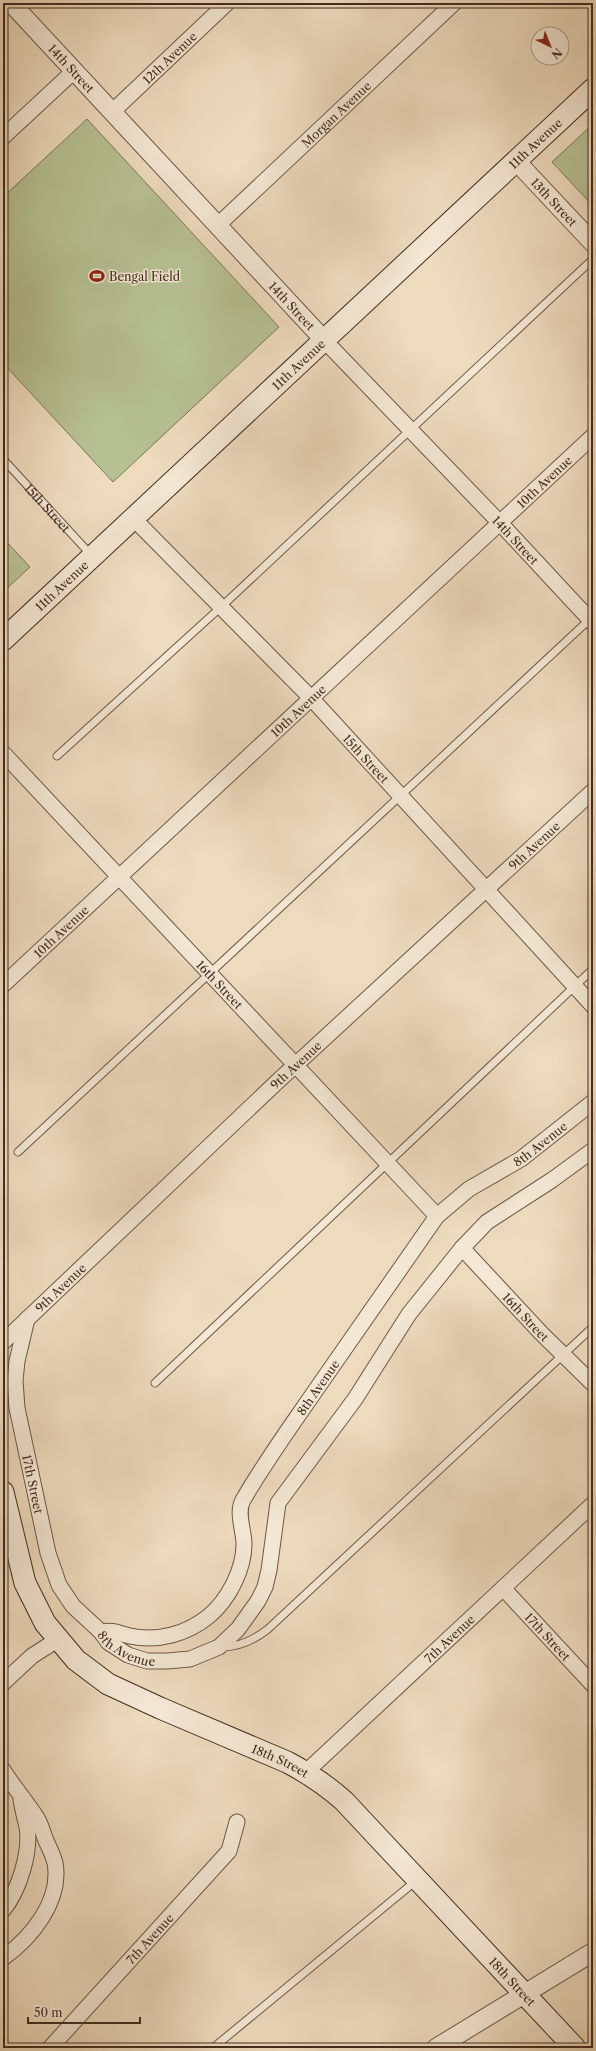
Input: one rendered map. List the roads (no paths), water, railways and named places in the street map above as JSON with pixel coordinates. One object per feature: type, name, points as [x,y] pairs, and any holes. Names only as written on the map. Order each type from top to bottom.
[{"type":"main road","name":"11th Avenue","points":[[3,640],[593,89]]},
{"type":"main road","name":"18th Street","points":[[3,1492],[25,1583],[36,1607],[58,1640],[76,1660],[108,1684],[306,1772],[344,1801],[575,2048]]},
{"type":"street","name":"14th Street","points":[[11,3],[324,340],[592,620]]},
{"type":"street","name":"12th Avenue","points":[[112,112],[227,3]]},
{"type":"street","name":"Morgan Avenue","points":[[218,225],[454,3]]},
{"type":"street","points":[[3,137],[74,71]]},
{"type":"street","name":"13th Street","points":[[516,161],[593,243]]},
{"type":"street","name":"10th Avenue","points":[[3,985],[593,436]]},
{"type":"street","name":"15th Street","points":[[133,518],[312,698],[593,1006]]},
{"type":"street","name":"16th Street","points":[[3,753],[437,1216]]},
{"type":"street","name":"9th Avenue","points":[[3,1342],[296,1065],[593,791]]},
{"type":"street","name":"8th Avenue","points":[[593,1102],[521,1159],[469,1189],[437,1216],[268,1460],[242,1502],[241,1514],[244,1545],[243,1559],[230,1591],[222,1602],[209,1616],[185,1630],[171,1636],[142,1638],[113,1630],[101,1632],[108,1642],[128,1655],[146,1661],[190,1659],[219,1647],[250,1614],[265,1586],[278,1503],[355,1399],[409,1314],[462,1248],[488,1222],[500,1212],[552,1180],[593,1150]]},
{"type":"street","name":"16th Street","points":[[462,1248],[541,1333],[593,1384]]},
{"type":"street","name":"17th Street","points":[[27,1319],[17,1361],[15,1382],[17,1408],[48,1553],[59,1585],[74,1606],[101,1632]]},
{"type":"street","name":"7th Avenue","points":[[306,1772],[593,1504]]},
{"type":"street","name":"17th Street","points":[[503,1588],[593,1685]]},
{"type":"street","points":[[3,1683],[32,1656],[58,1640]]},
{"type":"street","points":[[3,1770],[20,1796],[36,1816],[52,1852],[55,1864],[55,1879],[52,1896],[38,1924],[17,1948],[3,1958]]},
{"type":"street","points":[[3,1910],[8,1904],[22,1874],[25,1860],[27,1828],[20,1796]]},
{"type":"street","name":"7th Avenue","points":[[50,2048],[228,1851],[237,1822]]},
{"type":"street","points":[[436,2048],[593,1952]]},
{"type":"lane","points":[[57,756],[221,607],[593,259]]},
{"type":"lane","name":"15th Street","points":[[3,458],[92,556]]},
{"type":"lane","points":[[18,1152],[592,620]]},
{"type":"lane","points":[[155,1383],[593,970]]},
{"type":"lane","points":[[219,1647],[239,1645],[260,1636],[593,1327]]},
{"type":"lane","points":[[213,2048],[417,1880]]},
{"type":"place","name":"Bengal Field","points":[[97,276]]}]
